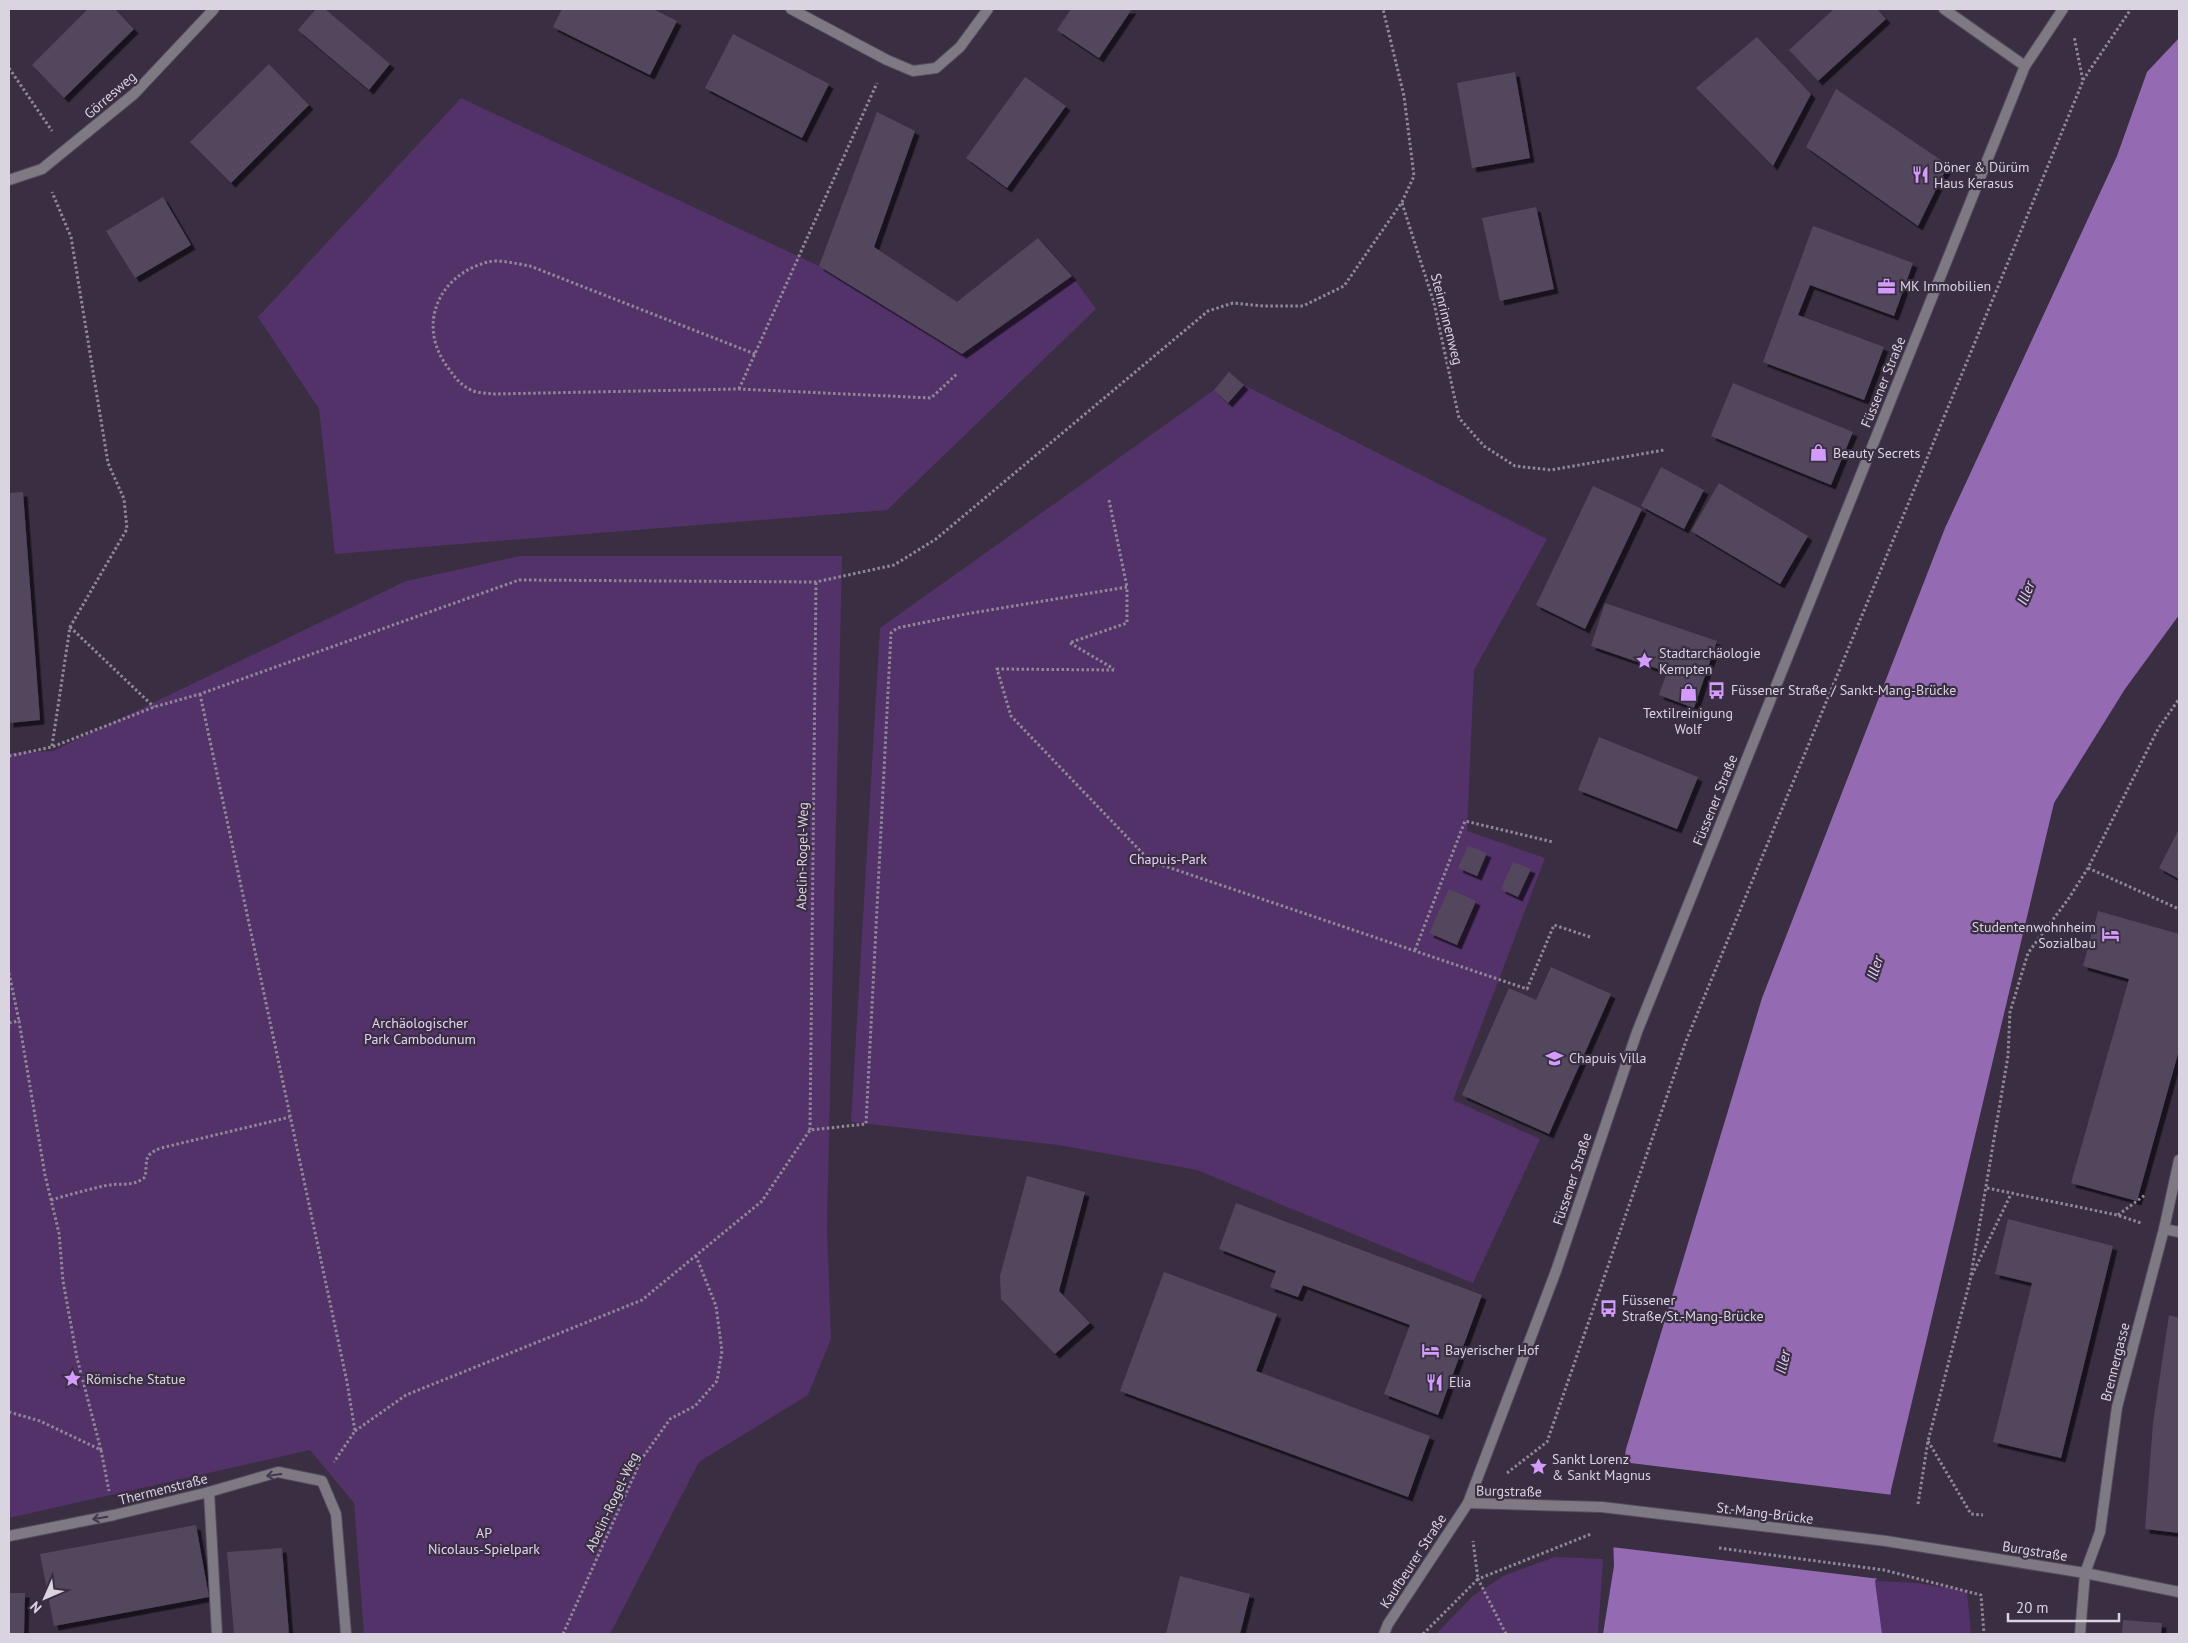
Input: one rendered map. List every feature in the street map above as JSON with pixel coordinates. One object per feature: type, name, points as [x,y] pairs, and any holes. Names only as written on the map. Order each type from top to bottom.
[{"type":"street","name":"Görresweg","points":[[9,180],[42,169],[134,94],[214,9]]},
{"type":"street","points":[[791,9],[887,60],[913,71],[936,68],[960,47],[988,9]]},
{"type":"street","points":[[1944,9],[2025,66]]},
{"type":"street","name":"Füssener Straße","points":[[1468,1503],[1556,1271],[1637,1032],[2025,66],[2063,9]]},
{"type":"street","name":"Brennergasse","points":[[2080,1634],[2085,1573],[2100,1532],[2117,1407],[2164,1229],[2179,1160]]},
{"type":"street","points":[[2164,1229],[2179,1232]]},
{"type":"street","name":"Thermenstraße","points":[[9,1536],[114,1515],[209,1492],[278,1472],[322,1481]]},
{"type":"street","points":[[322,1481],[336,1514],[346,1634]]},
{"type":"street","points":[[209,1492],[217,1634]]},
{"type":"street","name":"Burgstraße","points":[[1468,1503],[1602,1507],[1640,1512]]},
{"type":"street","name":"Kaufbeurer Straße","points":[[1384,1634],[1388,1624],[1468,1503]]},
{"type":"street","name":"St.-Mang-Brücke","points":[[1640,1512],[1886,1541]]},
{"type":"street","name":"Burgstraße","points":[[1886,1541],[2085,1573],[2179,1592]]},
{"type":"path","points":[[9,756],[52,747],[154,708],[200,694],[519,580],[816,582],[894,565],[936,539],[1208,311],[1233,303],[1264,306],[1303,306],[1344,286],[1402,202],[1414,176],[1404,96],[1383,9]]},
{"type":"path","points":[[1504,1475],[1547,1442],[1686,1041],[2083,81],[2131,9]]},
{"type":"path","points":[[2073,27],[2083,81]]},
{"type":"path","points":[[739,389],[887,60]]},
{"type":"path","points":[[9,68],[65,150]]},
{"type":"path","points":[[42,169],[71,237],[108,463],[124,499],[127,529],[70,627],[52,747]]},
{"type":"path","name":"Steinrinnenweg","points":[[1402,202],[1434,303],[1459,418],[1484,446],[1515,466],[1551,470],[1664,450]]},
{"type":"path","points":[[755,354],[530,266],[490,261],[468,269],[448,284],[435,310],[432,337],[442,360],[458,382],[472,390],[493,394],[739,389],[931,398],[958,373]]},
{"type":"path","points":[[1109,500],[1127,588],[1127,623],[1069,643],[1114,670],[998,669],[1010,716],[1150,861],[1527,989],[1554,925],[1590,937]]},
{"type":"path","name":"Abelin-Rogel-Weg","points":[[810,1130],[816,582]]},
{"type":"path","points":[[322,1481],[355,1431],[406,1395],[642,1300],[762,1201],[810,1130],[866,1124],[891,633],[897,628],[966,614],[1127,588]]},
{"type":"path","points":[[70,627],[154,708]]},
{"type":"path","points":[[200,694],[347,1382],[355,1431]]},
{"type":"path","points":[[1918,1504],[1928,1441],[1970,1281],[2008,1056],[2010,1012],[2028,953],[2069,898],[2088,868],[2158,729],[2179,699]]},
{"type":"path","points":[[1415,950],[1465,821],[1553,842]]},
{"type":"path","points":[[2088,868],[2179,909]]},
{"type":"path","points":[[9,973],[45,1175],[59,1233],[63,1281],[77,1358],[101,1450],[114,1515]]},
{"type":"path","points":[[9,1023],[18,1021]]},
{"type":"path","points":[[51,1200],[106,1185],[128,1185],[140,1181],[145,1177],[148,1155],[161,1148],[290,1117]]},
{"type":"path","points":[[1987,1188],[2117,1215]]},
{"type":"path","points":[[1970,1281],[2011,1194]]},
{"type":"path","name":"Abelin-Rogel-Weg","points":[[563,1634],[641,1460],[670,1419],[695,1406],[717,1381],[722,1351],[716,1306],[696,1256]]},
{"type":"path","points":[[9,1412],[40,1421],[101,1450]]},
{"type":"path","points":[[1928,1441],[1971,1514],[1983,1515]]},
{"type":"path","points":[[1468,1503],[1478,1579],[1506,1634]]},
{"type":"path","points":[[1423,1634],[1478,1579],[1588,1534],[1596,1534]]},
{"type":"path","points":[[1710,1547],[1884,1570],[1982,1595],[1984,1634]]},
{"type":"green space","points":[[461,98],[819,266],[962,354],[1072,276],[1096,309],[887,510],[335,554],[319,409],[258,317]]},
{"type":"green space","name":"Chapuis-Park","points":[[1244,385],[1547,539],[1474,670],[1467,831],[1545,858],[1453,1100],[1540,1139],[1473,1283],[1197,1170],[1059,1145],[851,1122],[880,628],[1214,390],[1228,403]]},
{"type":"green space","name":"Archäologischer Park Cambodunum","points":[[520,556],[842,556],[827,1226],[831,1339],[808,1395],[699,1462],[610,1634],[364,1634],[354,1503],[310,1450],[9,1518],[9,753],[53,751],[406,581]]},
{"type":"green space","points":[[1555,1557],[1603,1559],[1598,1634],[1436,1634],[1473,1596],[1505,1575]]},
{"type":"green space","points":[[1875,1581],[1917,1583],[1967,1591],[1971,1634],[1882,1634]]},
{"type":"water","name":"Iller","points":[[2179,38],[2179,615],[2125,689],[2054,803],[1891,1490],[1884,1570],[1875,1581],[1882,1634],[1603,1634],[1614,1566],[1613,1534],[1626,1449],[1762,998],[1945,528],[2117,156],[2147,72]]},
{"type":"pier","points":[[1622,1462],[1893,1495],[1886,1571],[1880,1579],[1611,1547],[1610,1534]]},
{"type":"building","points":[[88,9],[115,9],[134,29],[64,98],[32,65]]},
{"type":"building","points":[[316,9],[325,9],[390,64],[369,90],[298,30]]},
{"type":"building","points":[[562,9],[653,9],[677,21],[650,75],[553,27]]},
{"type":"building","points":[[1071,9],[1132,9],[1099,58],[1057,30]]},
{"type":"building","points":[[1834,9],[1877,9],[1886,19],[1818,81],[1789,50]]},
{"type":"building","points":[[733,34],[829,84],[802,138],[705,88]]},
{"type":"building","points":[[1757,37],[1811,94],[1773,166],[1696,88]]},
{"type":"building","points":[[269,64],[309,105],[231,183],[190,142]]},
{"type":"building","points":[[1515,72],[1530,158],[1472,168],[1457,83]]},
{"type":"building","points":[[1025,77],[1066,106],[1007,188],[966,158]]},
{"type":"building","points":[[1836,89],[1948,165],[1918,226],[1806,147]]},
{"type":"building","points":[[877,112],[915,131],[874,247],[957,302],[1038,238],[1072,276],[962,354],[819,266]]},
{"type":"building","points":[[163,197],[191,245],[135,278],[106,231]]},
{"type":"building","points":[[1536,207],[1554,289],[1500,301],[1482,218]]},
{"type":"building","points":[[1813,226],[1913,263],[1894,316],[1810,285],[1798,315],[1884,347],[1864,400],[1763,362]]},
{"type":"building","points":[[1229,372],[1244,385],[1228,403],[1214,390]]},
{"type":"building","points":[[1733,383],[1853,432],[1831,485],[1711,436]]},
{"type":"building","points":[[1661,467],[1704,490],[1684,529],[1641,506]]},
{"type":"building","points":[[1719,483],[1808,536],[1780,584],[1691,531]]},
{"type":"building","points":[[1593,486],[1642,509],[1585,629],[1536,605]]},
{"type":"building","points":[[23,492],[40,720],[9,723],[9,493]]},
{"type":"building","points":[[1605,603],[1717,641],[1694,708],[1659,695],[1667,672],[1591,646]]},
{"type":"building","points":[[1599,737],[1698,777],[1677,829],[1578,790]]},
{"type":"building","points":[[2179,829],[2179,879],[2159,868]]},
{"type":"building","points":[[1468,846],[1487,853],[1477,876],[1458,868]]},
{"type":"building","points":[[1513,862],[1531,869],[1518,897],[1501,889]]},
{"type":"building","points":[[1449,889],[1476,901],[1457,945],[1429,933]]},
{"type":"building","points":[[2098,911],[2179,934],[2179,1050],[2137,1201],[2071,1183],[2129,979],[2083,966]]},
{"type":"building","points":[[1551,967],[1611,994],[1549,1134],[1462,1095],[1509,988],[1536,1000]]},
{"type":"building","points":[[1027,1176],[1085,1192],[1059,1291],[1090,1323],[1055,1354],[1001,1299],[1000,1276]]},
{"type":"building","points":[[1236,1203],[1482,1295],[1438,1415],[1384,1394],[1410,1325],[1303,1285],[1298,1297],[1270,1287],[1276,1271],[1219,1249]]},
{"type":"building","points":[[2008,1219],[2113,1246],[2061,1458],[1993,1442],[2032,1283],[1995,1274]]},
{"type":"building","points":[[1164,1272],[1277,1314],[1256,1371],[1430,1436],[1408,1497],[1120,1391]]},
{"type":"building","points":[[2169,1315],[2179,1318],[2179,1533],[2145,1529],[2153,1423]]},
{"type":"building","points":[[196,1525],[209,1597],[54,1626],[40,1554]]},
{"type":"building","points":[[282,1548],[289,1634],[234,1634],[227,1552]]},
{"type":"building","points":[[1180,1576],[1250,1594],[1240,1634],[1166,1634]]},
{"type":"building","points":[[9,1593],[25,1593],[24,1634],[9,1634]]},
{"type":"building","points":[[2123,1620],[2162,1623],[2161,1634],[2122,1634]]},
{"type":"place","name":"Döner & Dürüm Haus Kerasus","points":[[1920,175]]},
{"type":"place","name":"MK Immobilien","points":[[1886,286]]},
{"type":"place","name":"Beauty Secrets","points":[[1819,453]]},
{"type":"place","name":"Stadtarchäologie Kempten","points":[[1645,661]]},
{"type":"place","name":"Füssener Straße / Sankt-Mang-Brücke","points":[[1717,690]]},
{"type":"place","name":"Textilreinigung Wolf","points":[[1688,693]]},
{"type":"place","name":"Studentenwohnheim Sozialbau","points":[[2110,935]]},
{"type":"place","name":"Chapuis Villa","points":[[1555,1058]]},
{"type":"place","name":"Füssener Straße/St.-Mang-Brücke","points":[[1608,1308]]},
{"type":"place","name":"Bayerischer Hof","points":[[1431,1350]]},
{"type":"place","name":"Römische Statue","points":[[72,1379]]},
{"type":"place","name":"Elia","points":[[1435,1382]]},
{"type":"place","name":"Sankt Lorenz & Sankt Magnus","points":[[1538,1467]]},
{"type":"park label","name":"AP Nicolaus-Spielpark","points":[[484,1542]]}]
